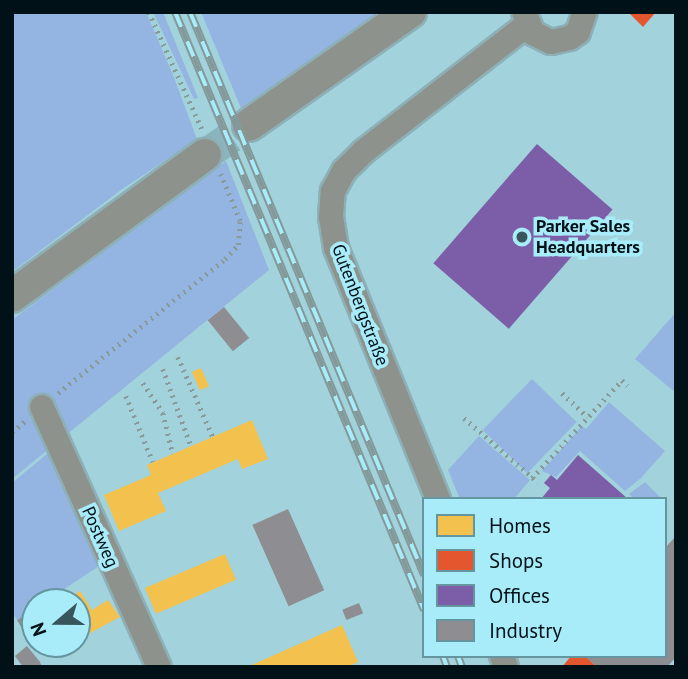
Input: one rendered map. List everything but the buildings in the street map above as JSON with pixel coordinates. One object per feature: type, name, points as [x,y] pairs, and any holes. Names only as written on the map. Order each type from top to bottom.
[{"type":"street","points":[[249,125],[410,12]]},
{"type":"street","points":[[526,19],[541,39],[561,42],[578,32],[585,12]]},
{"type":"street","name":"Gutenbergstraße","points":[[437,497],[336,248],[331,217],[333,191],[344,171],[363,152],[526,19]]},
{"type":"street","points":[[12,296],[209,152]]},
{"type":"street","name":"Postweg","points":[[42,407],[159,667]]},
{"type":"path","points":[[42,407],[239,245],[240,221],[149,12]]},
{"type":"path","points":[[178,357],[213,437]]},
{"type":"path","points":[[163,369],[191,446]]},
{"type":"path","points":[[533,478],[622,380],[628,386]]},
{"type":"path","points":[[143,383],[163,413],[173,454]]},
{"type":"path","points":[[562,393],[588,417]]},
{"type":"path","points":[[126,396],[153,462]]},
{"type":"path","points":[[464,418],[538,482]]},
{"type":"shaded area","points":[[12,12],[146,12],[197,139],[121,190],[12,272]]},
{"type":"shaded area","points":[[153,12],[163,12],[198,98],[194,99]]},
{"type":"shaded area","points":[[201,12],[393,12],[300,75],[295,71],[241,108]]},
{"type":"shaded area","points":[[226,161],[269,270],[12,479],[12,320]]},
{"type":"shaded area","points":[[676,312],[676,393],[635,359]]},
{"type":"shaded area","points":[[532,379],[577,422],[527,473],[483,430]]},
{"type":"shaded area","points":[[609,402],[665,451],[641,478],[625,491],[580,451],[556,477],[542,471],[582,426],[586,429]]},
{"type":"shaded area","points":[[479,436],[530,480],[516,497],[459,497],[448,470]]},
{"type":"shaded area","points":[[53,449],[99,566],[66,588],[21,588],[21,618],[17,620],[12,611],[12,483]]},
{"type":"shaded area","points":[[645,482],[660,497],[632,497],[629,494]]},
{"type":"tunnel","points":[[205,155],[249,125]]},
{"type":"railway","points":[[175,12],[422,605]]},
{"type":"railway","points":[[190,12],[422,570]]},
{"type":"railway","points":[[444,658],[447,667]]},
{"type":"railway","points":[[459,658],[462,667]]},
{"type":"place","name":"Parker Sales Headquarters","points":[[522,237]]}]
